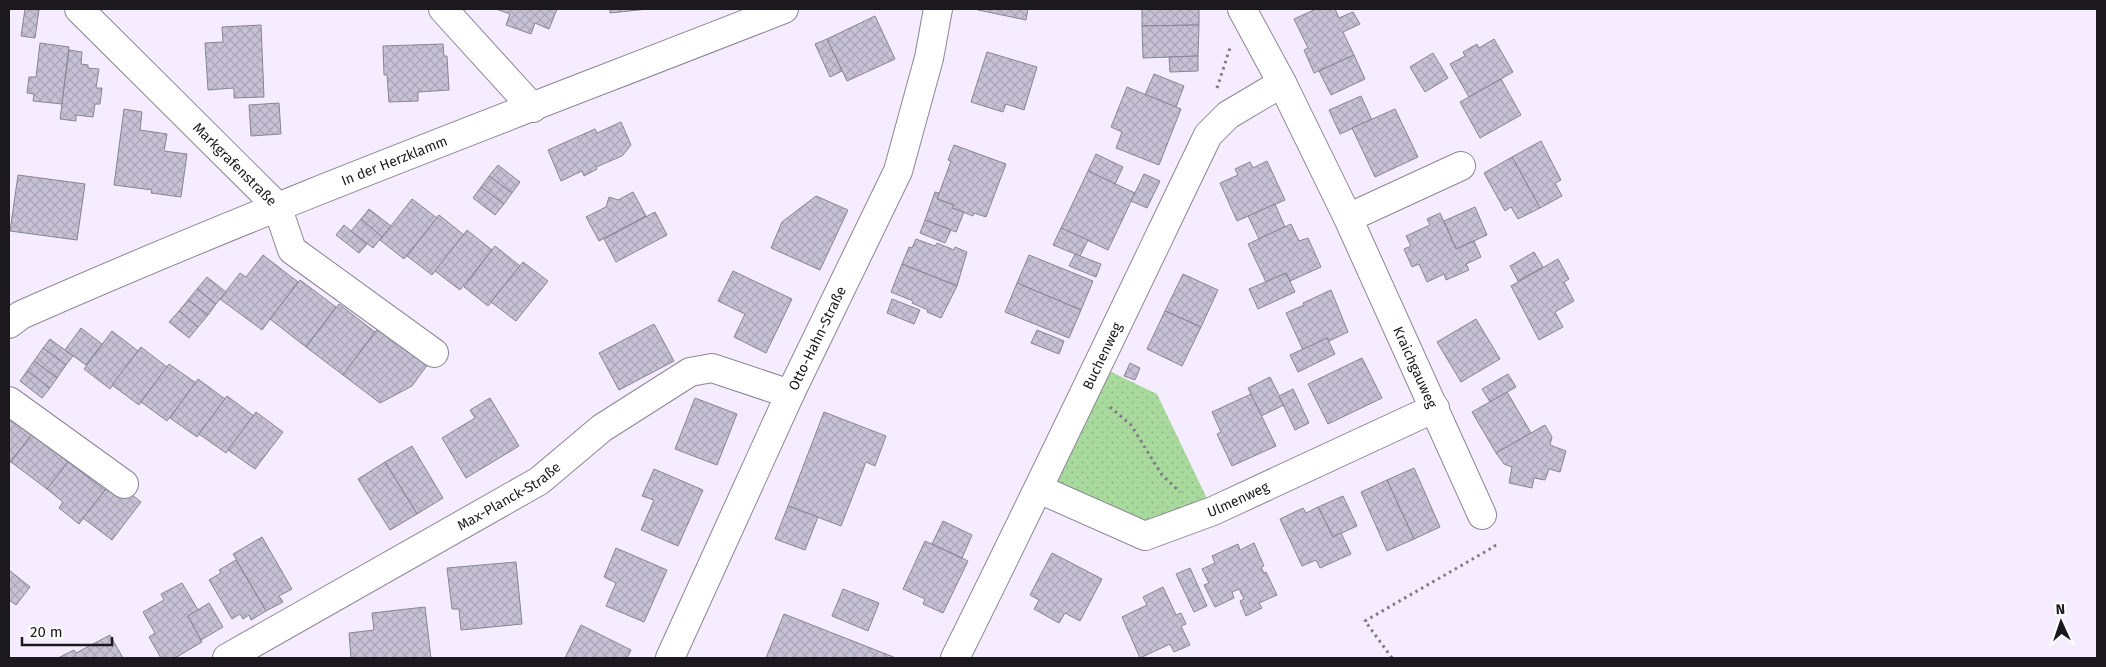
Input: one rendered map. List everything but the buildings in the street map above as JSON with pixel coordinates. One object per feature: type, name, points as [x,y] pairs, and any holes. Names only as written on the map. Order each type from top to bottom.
[{"type":"street","name":"Markgrafenstraße","points":[[79,9],[277,206],[292,250],[434,353]]},
{"type":"street","points":[[443,9],[533,108]]},
{"type":"street","name":"In der Herzklamm","points":[[9,324],[21,316],[133,266],[277,206],[784,9]]},
{"type":"street","name":"Otto-Hahn-Straße","points":[[670,658],[790,394],[898,171],[929,58],[938,9]]},
{"type":"street","name":"Kraichgauweg","points":[[1242,9],[1282,83],[1348,218],[1482,515]]},
{"type":"street","name":"Buchenweg","points":[[955,658],[1039,489],[1082,395],[1208,135],[1228,115],[1282,83]]},
{"type":"street","points":[[1348,218],[1461,166]]},
{"type":"street","name":"Max-Planck-Straße","points":[[227,658],[539,481],[602,428],[690,372],[712,368],[790,394]]},
{"type":"street","points":[[9,401],[124,484]]},
{"type":"street","name":"Ulmenweg","points":[[1039,489],[1145,536],[1196,518],[1435,408]]},
{"type":"path","points":[[1228,115],[1215,95],[1242,9]]},
{"type":"path","points":[[1082,395],[1114,409],[1131,425],[1162,475],[1185,498],[1196,518]]},
{"type":"path","points":[[1392,658],[1365,621],[1495,546],[1482,515]]},
{"type":"green space","points":[[1097,365],[1157,394],[1213,511],[1145,536],[1039,489]]}]
